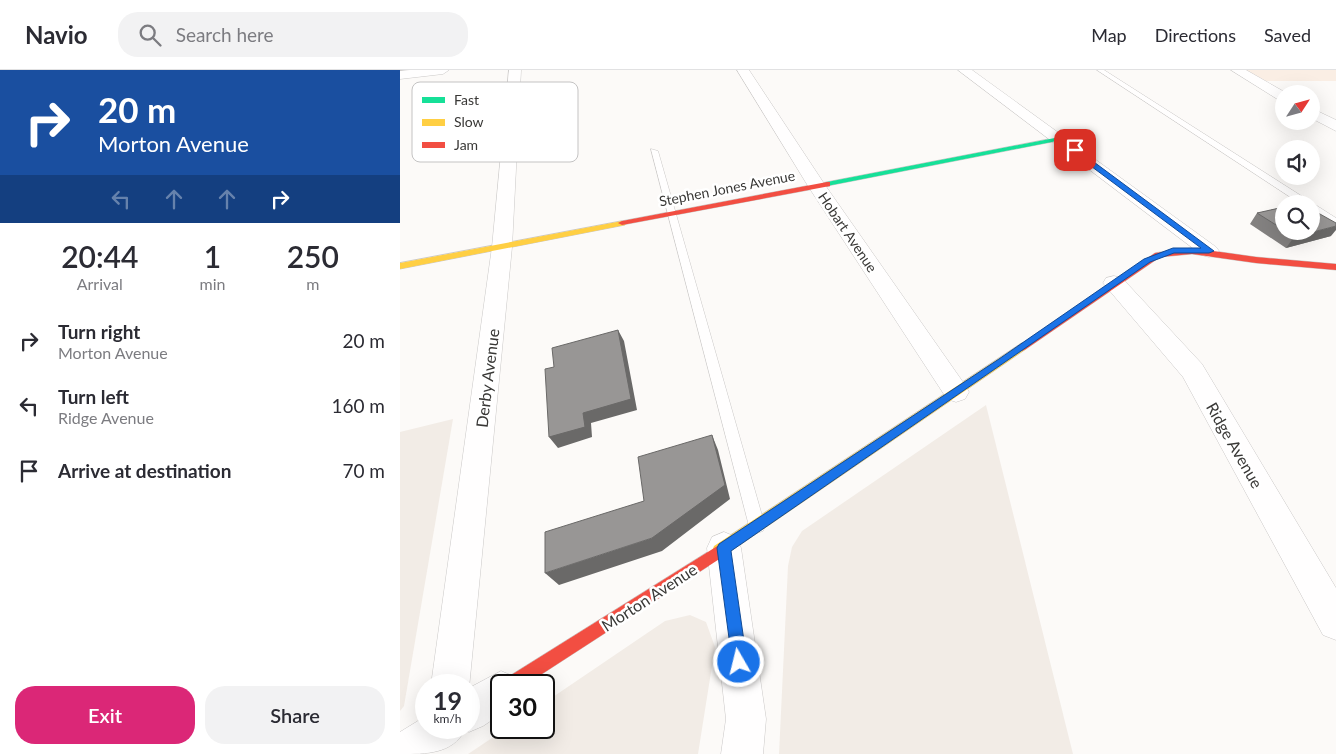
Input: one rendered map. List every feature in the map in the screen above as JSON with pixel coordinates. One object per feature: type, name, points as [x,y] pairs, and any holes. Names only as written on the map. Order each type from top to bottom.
[{"type":"street","points":[[400,75],[443,70]]},
{"type":"street","name":"Hobart Avenue","points":[[743,70],[816,186],[956,392]]},
{"type":"street","points":[[964,70],[1060,139],[1209,251]]},
{"type":"street","points":[[1237,70],[1275,92]]},
{"type":"street","points":[[1320,117],[1336,126]]},
{"type":"street","name":"Stephen Jones Avenue","points":[[400,266],[1060,139]]},
{"type":"street","name":"Derby Avenue","points":[[452,674],[502,247],[508,162]]},
{"type":"street","name":"Morton Avenue","points":[[528,674],[724,548],[1158,255],[1173,251],[1209,251],[1244,259],[1336,267]]},
{"type":"street","name":"Ridge Avenue","points":[[1114,283],[1193,371],[1336,622]]},
{"type":"street","points":[[724,548],[746,719],[742,754]]},
{"type":"street","points":[[404,754],[428,739]]},
{"type":"lane","points":[[1100,70],[1294,195]]},
{"type":"lane","points":[[654,151],[757,526]]},
{"type":"lane","points":[[1320,212],[1336,222]]},
{"type":"shaded area","points":[[1245,70],[1336,70],[1336,81],[1264,81]]},
{"type":"shaded area","points":[[986,405],[1073,754],[779,754],[788,566],[792,547],[802,531]]},
{"type":"shaded area","points":[[453,419],[404,706],[400,711],[400,432]]},
{"type":"shaded area","points":[[690,615],[706,622],[715,647],[698,754],[468,754],[490,739],[555,739],[555,696],[665,621]]},
{"type":"building","points":[[1275,209],[1275,224],[1257,213]]},
{"type":"building","points":[[1320,214],[1336,223],[1336,226],[1320,230]]},
{"type":"building","points":[[618,330],[631,399],[583,413],[585,427],[549,437],[545,369],[554,367],[552,348]]},
{"type":"building","points":[[712,435],[725,485],[652,538],[545,573],[545,532],[644,501],[638,457]]},
{"type":"traffic: fast","points":[[827,184],[1060,139]]},
{"type":"traffic: slow","points":[[400,266],[622,223]]},
{"type":"traffic: slow","points":[[719,551],[1022,347]]},
{"type":"traffic: jam","points":[[622,223],[827,184]]},
{"type":"traffic: jam","points":[[1022,347],[1158,255],[1192,251],[1256,260],[1336,267]]},
{"type":"traffic: jam","points":[[528,674],[719,551]]},
{"type":"route","points":[[739,662],[724,548],[1002,361],[1147,260],[1173,251],[1209,251],[1075,150]]}]
